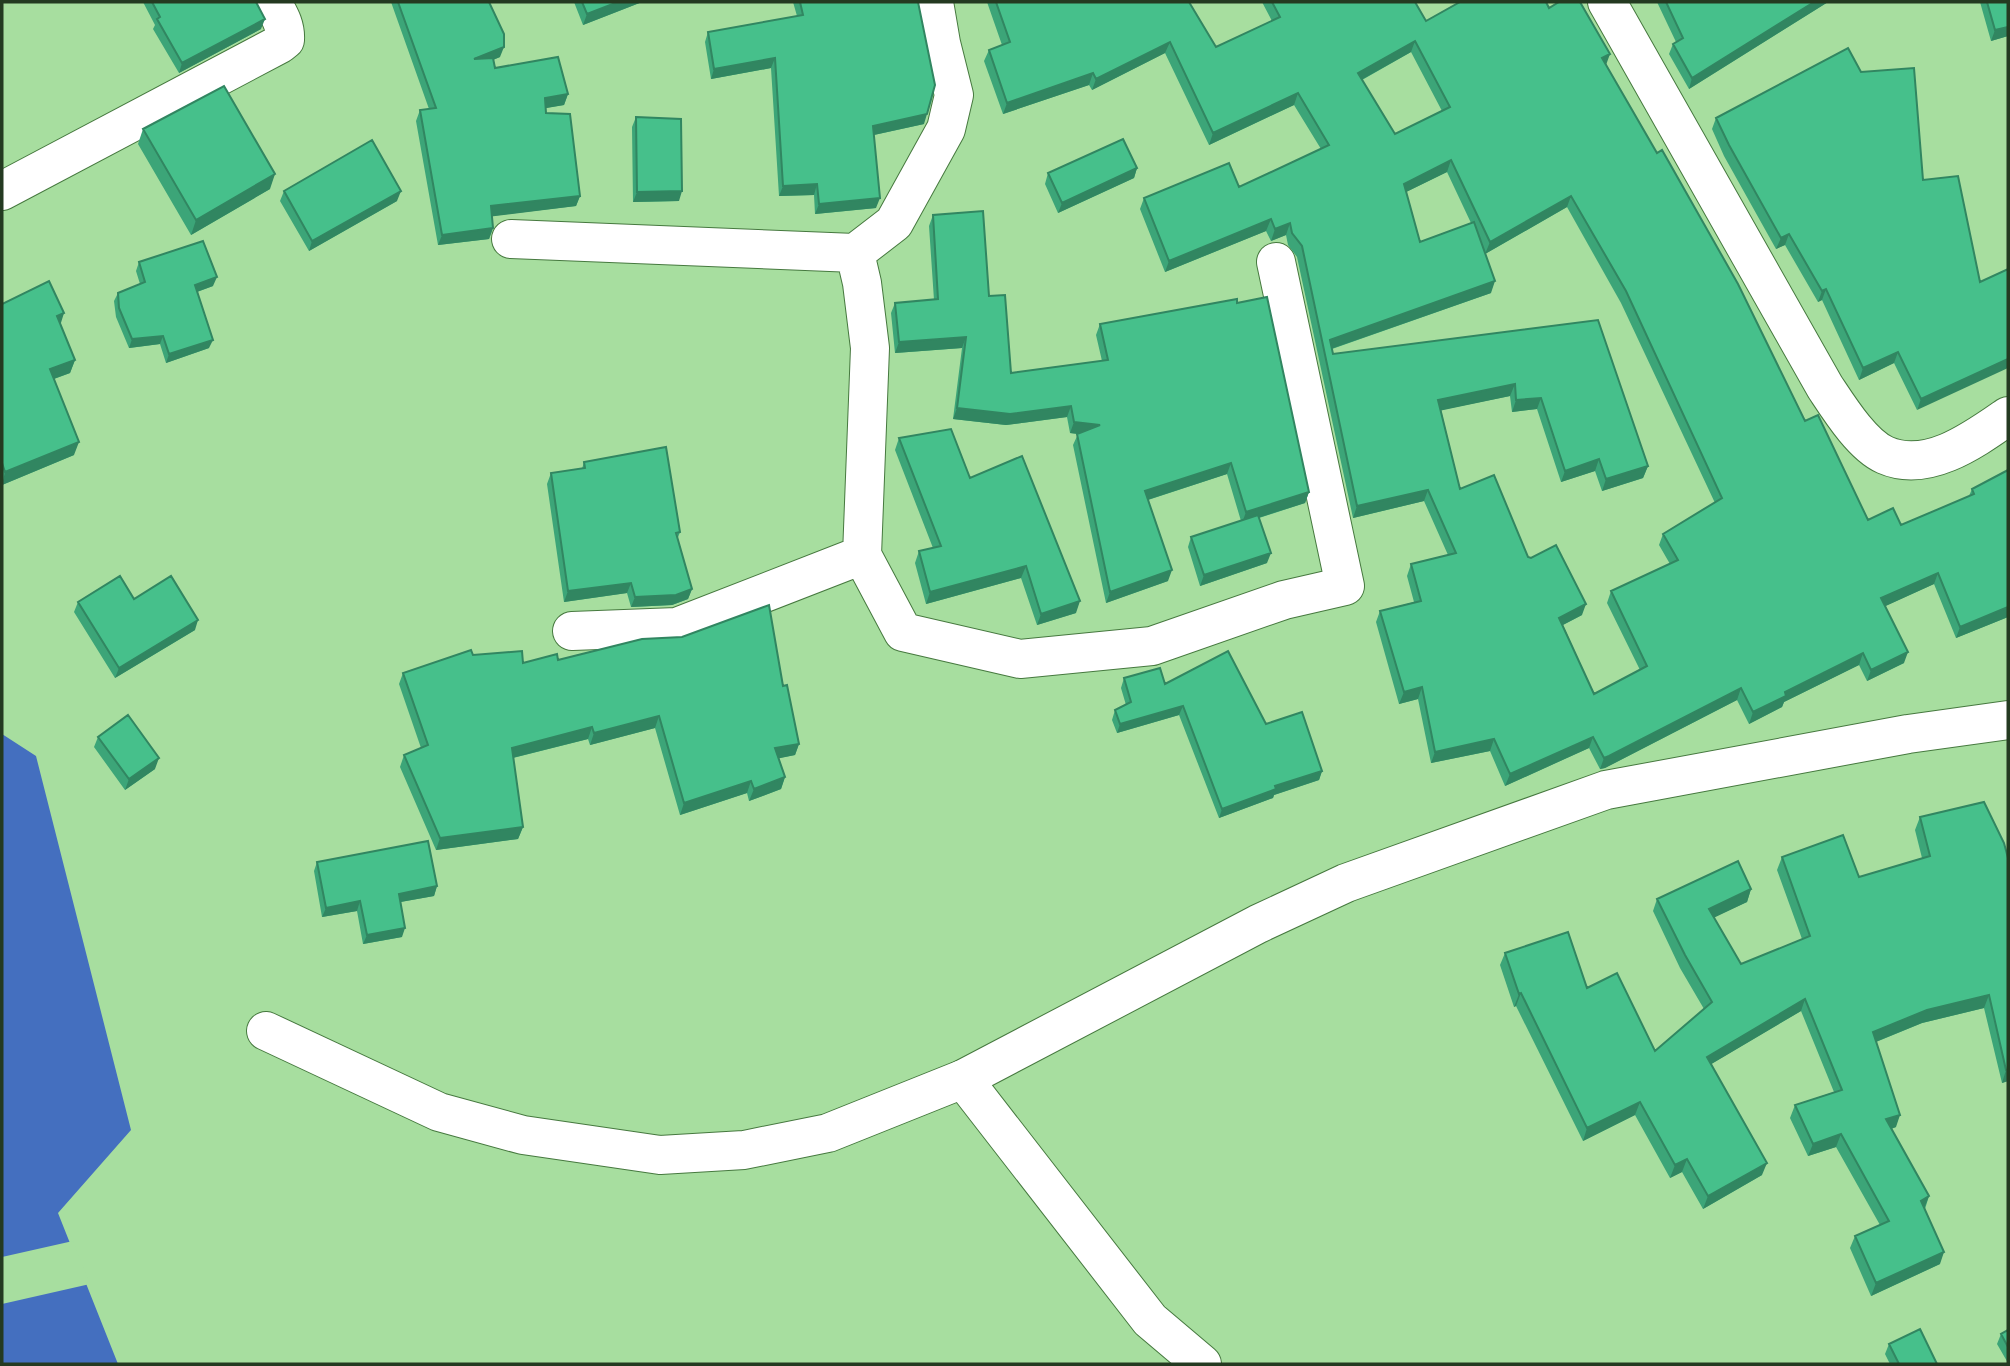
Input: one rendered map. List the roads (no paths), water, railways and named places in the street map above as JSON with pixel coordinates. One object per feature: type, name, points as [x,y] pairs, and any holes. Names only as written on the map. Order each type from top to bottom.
[{"type":"street","points":[[2,191],[280,44],[285,40],[286,33],[272,2]]},
{"type":"street","points":[[511,239],[855,253],[894,223],[946,129],[954,95],[934,2]]},
{"type":"street","points":[[1607,2],[1825,387],[1851,426],[1884,455],[1907,461],[1936,457],[1968,443],[2008,416]]},
{"type":"street","points":[[855,253],[862,283],[870,348],[862,555],[903,632],[1020,659],[1152,646],[1284,600],[1345,586],[1276,262]]},
{"type":"street","points":[[572,631],[677,627],[862,555]]},
{"type":"street","points":[[266,1031],[439,1112],[523,1135],[660,1155],[744,1150],[828,1133],[963,1079],[1258,924],[1346,883],[1606,790],[1908,734],[2008,720]]},
{"type":"street","points":[[963,1079],[1150,1320],[1202,1364]]},
{"type":"water","points":[[2,734],[36,756],[131,1130],[58,1213],[118,1364],[2,1364]]}]
